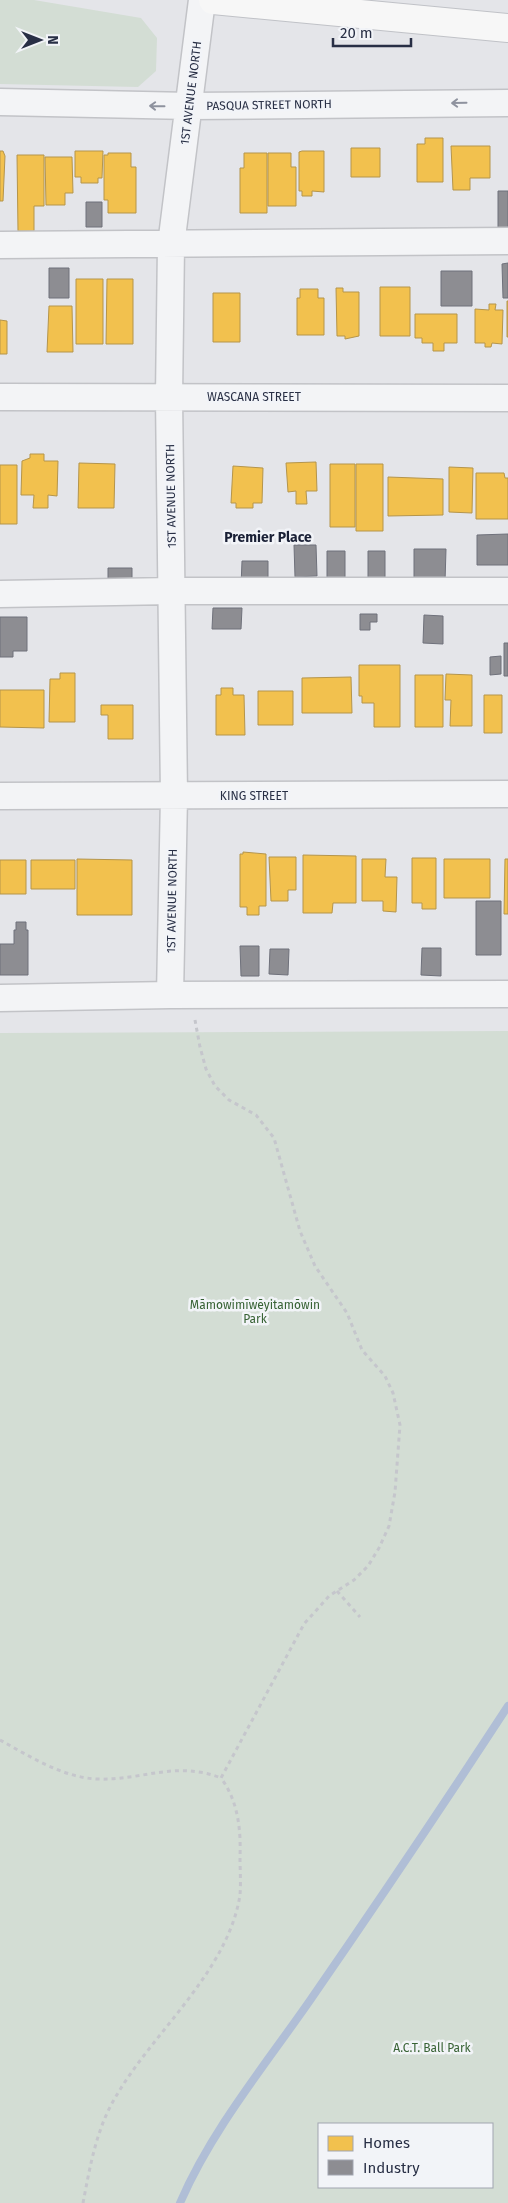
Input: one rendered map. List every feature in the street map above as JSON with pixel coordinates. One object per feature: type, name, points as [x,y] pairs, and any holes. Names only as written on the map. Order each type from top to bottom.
[{"type":"main road","points":[[213,0],[508,28]]},
{"type":"street","name":"1ST AVENUE NORTH","points":[[170,995],[174,796],[169,397],[171,245],[202,0]]},
{"type":"street","name":"PASQUA STREET NORTH","points":[[0,102],[190,106],[508,103]]},
{"type":"street","points":[[0,245],[508,241]]},
{"type":"street","name":"WASCANA STREET","points":[[0,397],[508,398]]},
{"type":"street","points":[[0,594],[172,591],[508,591]]},
{"type":"street","name":"KING STREET","points":[[0,796],[508,794]]},
{"type":"street","points":[[0,998],[170,995],[508,994]]},
{"type":"path","points":[[196,996],[195,1022],[206,1069],[214,1086],[229,1100],[256,1115],[274,1138],[300,1232],[316,1266],[347,1313],[362,1350],[385,1376],[393,1393],[398,1411],[398,1454],[389,1526],[368,1566],[354,1580],[324,1601],[304,1624],[221,1778]]},
{"type":"path","points":[[337,1592],[360,1617]]},
{"type":"path","points":[[0,1740],[58,1770],[77,1777],[111,1779],[173,1770],[194,1770],[221,1778],[231,1792],[241,1838],[240,1895],[235,1916],[226,1939],[208,1970],[132,2070],[114,2099],[103,2122],[90,2162],[83,2203]]},
{"type":"green space","points":[[0,0],[34,0],[141,18],[157,38],[156,71],[138,87],[0,84]]},
{"type":"green space","name":"Māmowimīwēyitamōwin Park","points":[[508,1031],[508,2203],[0,2203],[0,1033]]},
{"type":"building: Homes","points":[[425,138],[443,138],[443,182],[417,182],[417,144],[425,144]]},
{"type":"building: Homes","points":[[451,146],[490,146],[490,178],[470,178],[470,190],[453,190]]},
{"type":"building: Homes","points":[[351,148],[380,148],[380,177],[351,177]]},
{"type":"building: Homes","points":[[0,151],[3,151],[5,156],[3,201],[0,201]]},
{"type":"building: Homes","points":[[75,151],[103,151],[102,178],[98,178],[98,183],[81,183],[81,177],[75,177]]},
{"type":"building: Homes","points":[[324,151],[324,192],[312,191],[312,196],[302,196],[302,191],[299,191],[299,152]]},
{"type":"building: Homes","points":[[108,153],[131,153],[131,167],[136,167],[136,213],[108,213],[108,200],[104,200],[104,155],[108,155]]},
{"type":"building: Homes","points":[[244,153],[267,153],[267,213],[240,213],[240,168],[244,168]]},
{"type":"building: Homes","points":[[268,153],[291,153],[291,167],[296,167],[296,206],[268,206]]},
{"type":"building: Homes","points":[[17,155],[44,155],[44,206],[34,206],[34,231],[18,231]]},
{"type":"building: Homes","points":[[45,157],[72,157],[73,193],[65,193],[65,205],[46,205]]},
{"type":"building: Homes","points":[[76,279],[103,279],[103,344],[76,344]]},
{"type":"building: Homes","points":[[107,279],[133,279],[133,344],[106,344]]},
{"type":"building: Homes","points":[[380,287],[410,287],[410,336],[380,336]]},
{"type":"building: Homes","points":[[336,288],[343,288],[343,292],[359,292],[359,336],[345,339],[345,336],[337,336]]},
{"type":"building: Homes","points":[[300,289],[318,289],[318,298],[324,298],[324,335],[297,335],[297,298],[300,298]]},
{"type":"building: Homes","points":[[213,293],[240,293],[240,342],[213,342]]},
{"type":"building: Homes","points":[[508,301],[508,337],[507,337]]},
{"type":"building: Homes","points":[[489,304],[496,304],[495,310],[503,310],[502,344],[492,343],[491,347],[485,347],[485,343],[475,343],[475,309],[489,310]]},
{"type":"building: Homes","points":[[49,306],[72,306],[73,352],[47,352]]},
{"type":"building: Homes","points":[[415,314],[457,314],[457,343],[444,343],[444,351],[433,351],[433,343],[422,343],[422,338],[415,338]]},
{"type":"building: Homes","points":[[0,320],[7,321],[7,354],[0,354]]},
{"type":"building: Homes","points":[[30,454],[44,454],[44,461],[58,461],[57,496],[48,495],[48,508],[33,508],[34,495],[21,495],[22,461],[30,458]]},
{"type":"building: Homes","points":[[316,462],[317,491],[306,491],[307,504],[296,504],[296,491],[288,492],[286,463]]},
{"type":"building: Homes","points":[[79,463],[115,464],[114,508],[78,508]]},
{"type":"building: Homes","points":[[330,464],[355,464],[355,527],[330,527]]},
{"type":"building: Homes","points":[[356,464],[383,464],[383,531],[356,531]]},
{"type":"building: Homes","points":[[0,465],[17,465],[17,524],[0,524]]},
{"type":"building: Homes","points":[[233,466],[263,468],[262,503],[253,503],[253,508],[236,508],[236,503],[231,503]]},
{"type":"building: Homes","points":[[449,467],[473,468],[472,513],[449,512]]},
{"type":"building: Homes","points":[[476,473],[504,473],[505,478],[508,478],[508,519],[476,519]]},
{"type":"building: Homes","points":[[388,477],[443,479],[443,515],[388,516]]},
{"type":"building: Homes","points":[[359,665],[400,665],[400,727],[374,727],[374,703],[362,703],[362,696],[359,696]]},
{"type":"building: Homes","points":[[60,673],[75,673],[75,722],[49,722],[50,679],[60,679]]},
{"type":"building: Homes","points":[[446,674],[472,675],[472,726],[450,726],[451,700],[445,700]]},
{"type":"building: Homes","points":[[415,675],[443,675],[443,727],[415,727]]},
{"type":"building: Homes","points":[[351,677],[352,713],[302,713],[302,678]]},
{"type":"building: Homes","points":[[221,688],[233,688],[233,695],[244,695],[245,735],[216,735],[216,695],[221,695]]},
{"type":"building: Homes","points":[[0,690],[44,690],[44,728],[0,727]]},
{"type":"building: Homes","points":[[258,691],[293,691],[293,725],[258,725]]},
{"type":"building: Homes","points":[[484,695],[502,695],[502,733],[484,733]]},
{"type":"building: Homes","points":[[101,705],[133,705],[133,739],[108,739],[108,715],[101,715]]},
{"type":"building: Homes","points":[[243,852],[266,854],[266,906],[259,906],[259,915],[247,915],[247,907],[240,907],[240,854],[243,854]]},
{"type":"building: Homes","points":[[303,855],[356,856],[356,903],[333,903],[332,913],[303,913]]},
{"type":"building: Homes","points":[[269,857],[296,857],[296,890],[288,890],[288,901],[271,901]]},
{"type":"building: Homes","points":[[412,858],[436,858],[436,909],[422,909],[422,903],[412,903]]},
{"type":"building: Homes","points":[[77,859],[132,860],[132,915],[77,915]]},
{"type":"building: Homes","points":[[362,859],[386,859],[385,877],[397,877],[396,912],[383,911],[383,901],[362,901]]},
{"type":"building: Homes","points":[[444,859],[490,859],[490,898],[444,898]]},
{"type":"building: Homes","points":[[505,859],[508,859],[508,914],[504,914]]},
{"type":"building: Homes","points":[[0,860],[26,860],[26,894],[0,894]]},
{"type":"building: Homes","points":[[31,860],[75,860],[75,889],[31,889]]},
{"type":"building: Industry","points":[[498,191],[508,191],[508,230],[498,230]]},
{"type":"building: Industry","points":[[86,202],[102,202],[102,227],[86,227]]},
{"type":"building: Industry","points":[[508,263],[508,298],[503,298],[502,264]]},
{"type":"building: Industry","points":[[49,268],[69,268],[69,298],[49,298]]},
{"type":"building: Industry","points":[[441,271],[472,271],[472,306],[441,306]]},
{"type":"building: Industry","points":[[508,534],[508,565],[477,565],[477,535]]},
{"type":"building: Industry","points":[[294,545],[316,545],[317,576],[295,577]]},
{"type":"building: Industry","points":[[414,549],[446,549],[445,582],[414,581]]},
{"type":"building: Industry","points":[[327,551],[345,551],[345,579],[327,579]]},
{"type":"building: Industry","points":[[368,551],[385,551],[385,579],[368,579]]},
{"type":"building: Industry","points":[[242,561],[268,561],[268,587],[241,586]]},
{"type":"building: Industry","points":[[108,568],[132,568],[132,586],[108,586]]},
{"type":"building: Industry","points":[[213,608],[242,608],[241,629],[212,629]]},
{"type":"building: Industry","points":[[360,614],[377,614],[377,622],[370,622],[370,630],[360,630]]},
{"type":"building: Industry","points":[[424,615],[443,616],[443,644],[423,643]]},
{"type":"building: Industry","points":[[0,617],[27,617],[27,651],[13,651],[13,657],[0,657]]},
{"type":"building: Industry","points":[[504,643],[508,643],[508,676],[504,676]]},
{"type":"building: Industry","points":[[501,656],[501,674],[490,675],[490,657]]},
{"type":"building: Industry","points":[[476,901],[501,901],[501,955],[476,955]]},
{"type":"building: Industry","points":[[16,922],[26,922],[26,930],[28,930],[28,975],[0,975],[0,944],[14,944]]},
{"type":"building: Industry","points":[[240,946],[259,946],[259,976],[241,976]]},
{"type":"building: Industry","points":[[422,948],[441,948],[441,976],[421,975]]},
{"type":"building: Industry","points":[[270,949],[289,949],[288,975],[269,974]]},
{"type":"waterway","points":[[180,2203],[193,2176],[224,2123],[361,1926],[508,1706]]},
{"type":"district","name":"Premier Place","points":[[268,537]]},
{"type":"park label","name":"A.C.T. Ball Park","points":[[432,2048]]}]
